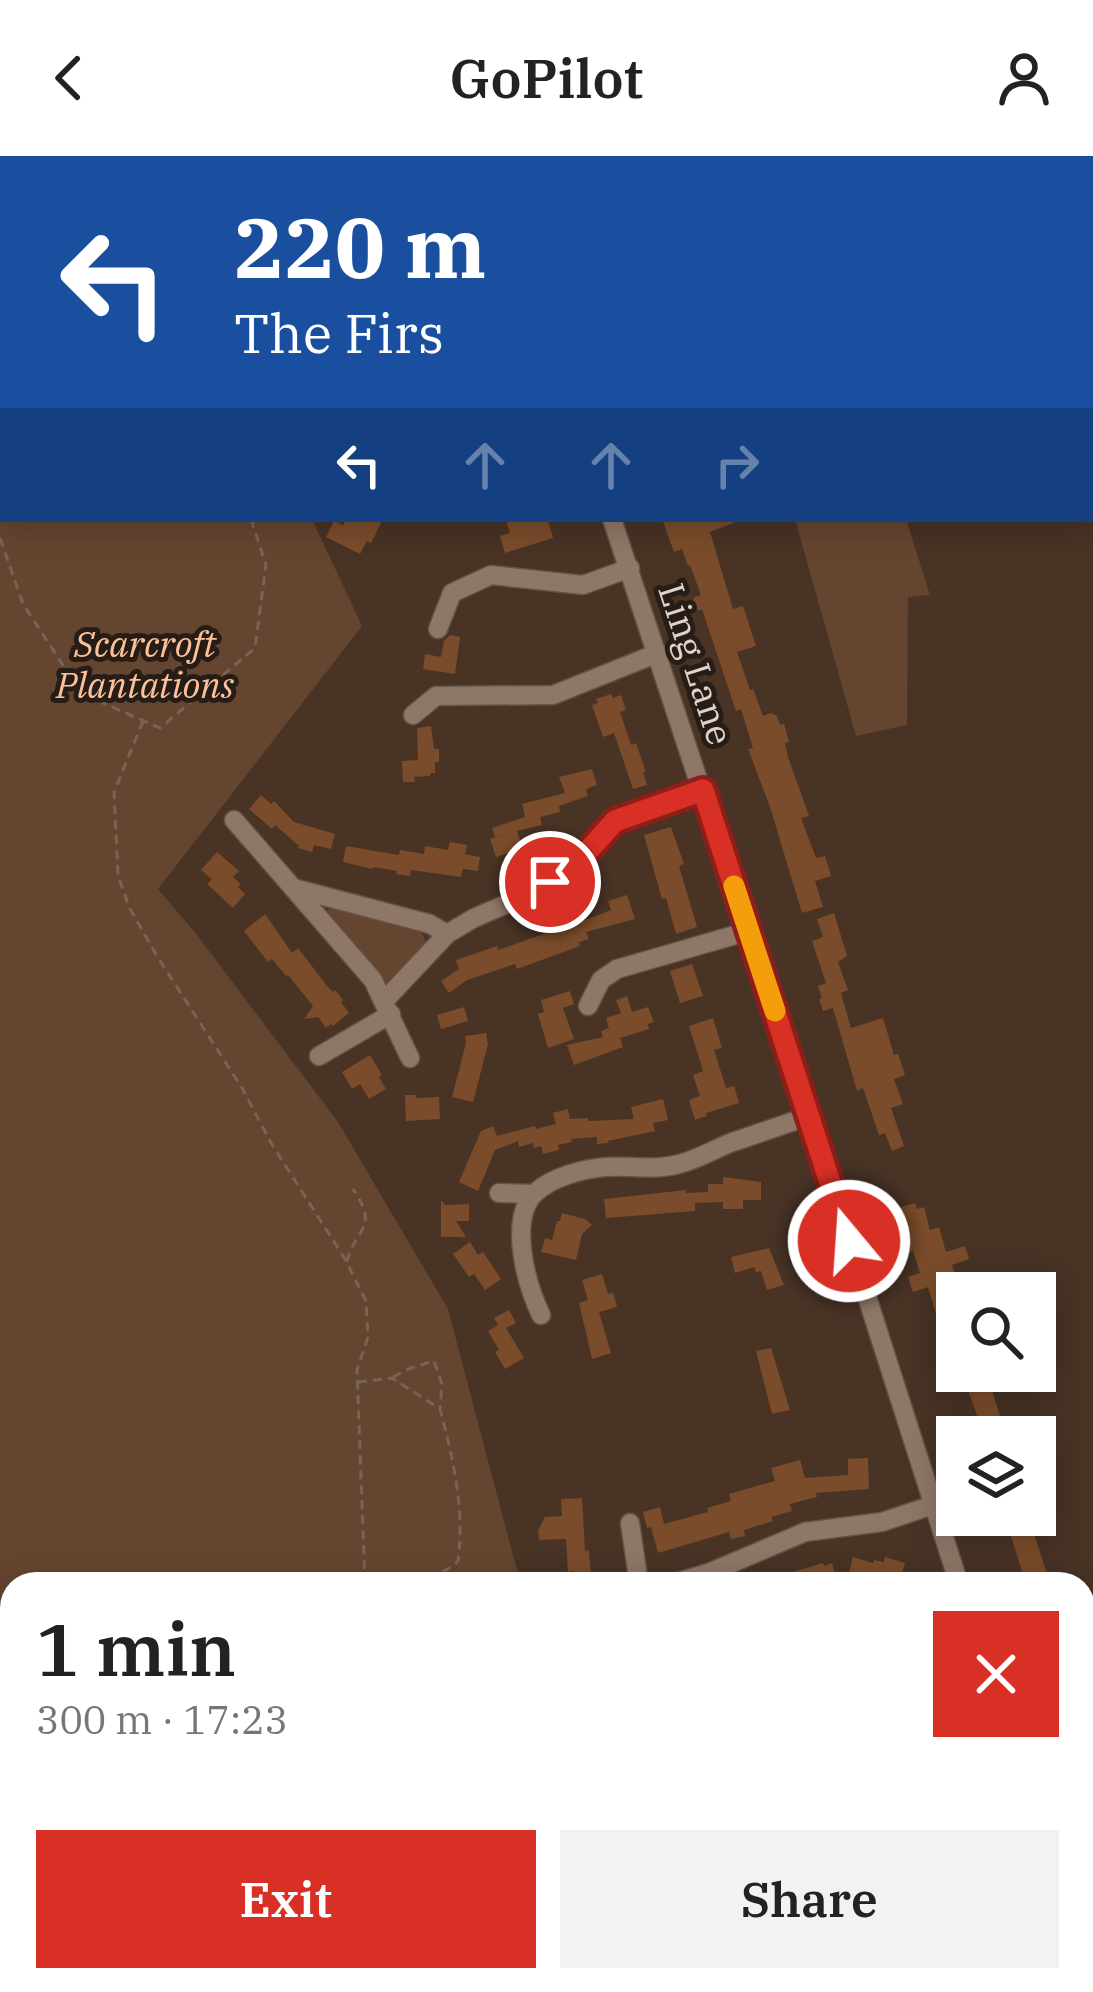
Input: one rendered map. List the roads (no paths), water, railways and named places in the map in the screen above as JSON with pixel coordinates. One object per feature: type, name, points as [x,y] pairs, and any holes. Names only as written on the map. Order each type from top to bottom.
[{"type":"street","name":"Ling Lane","points":[[613,522],[955,1572]]},
{"type":"street","points":[[438,629],[452,593],[490,575],[583,585],[630,568]]},
{"type":"street","points":[[413,715],[436,696],[553,695],[658,653]]},
{"type":"street","points":[[319,1056],[388,1007],[448,934],[569,870],[615,821],[703,790]]},
{"type":"street","points":[[234,820],[373,980],[410,1058]]},
{"type":"street","points":[[293,888],[430,924],[448,934]]},
{"type":"street","points":[[588,1006],[601,980],[617,969],[748,931]]},
{"type":"street","points":[[541,1315],[526,1278],[521,1238],[524,1211],[533,1194],[579,1172],[680,1164],[809,1116]]},
{"type":"street","points":[[499,1193],[533,1194]]},
{"type":"street","points":[[711,1572],[805,1532],[882,1522],[933,1505]]},
{"type":"street","points":[[630,1523],[637,1572]]},
{"type":"park label","name":"Scarcroft Plantations","points":[[145,664]]}]
